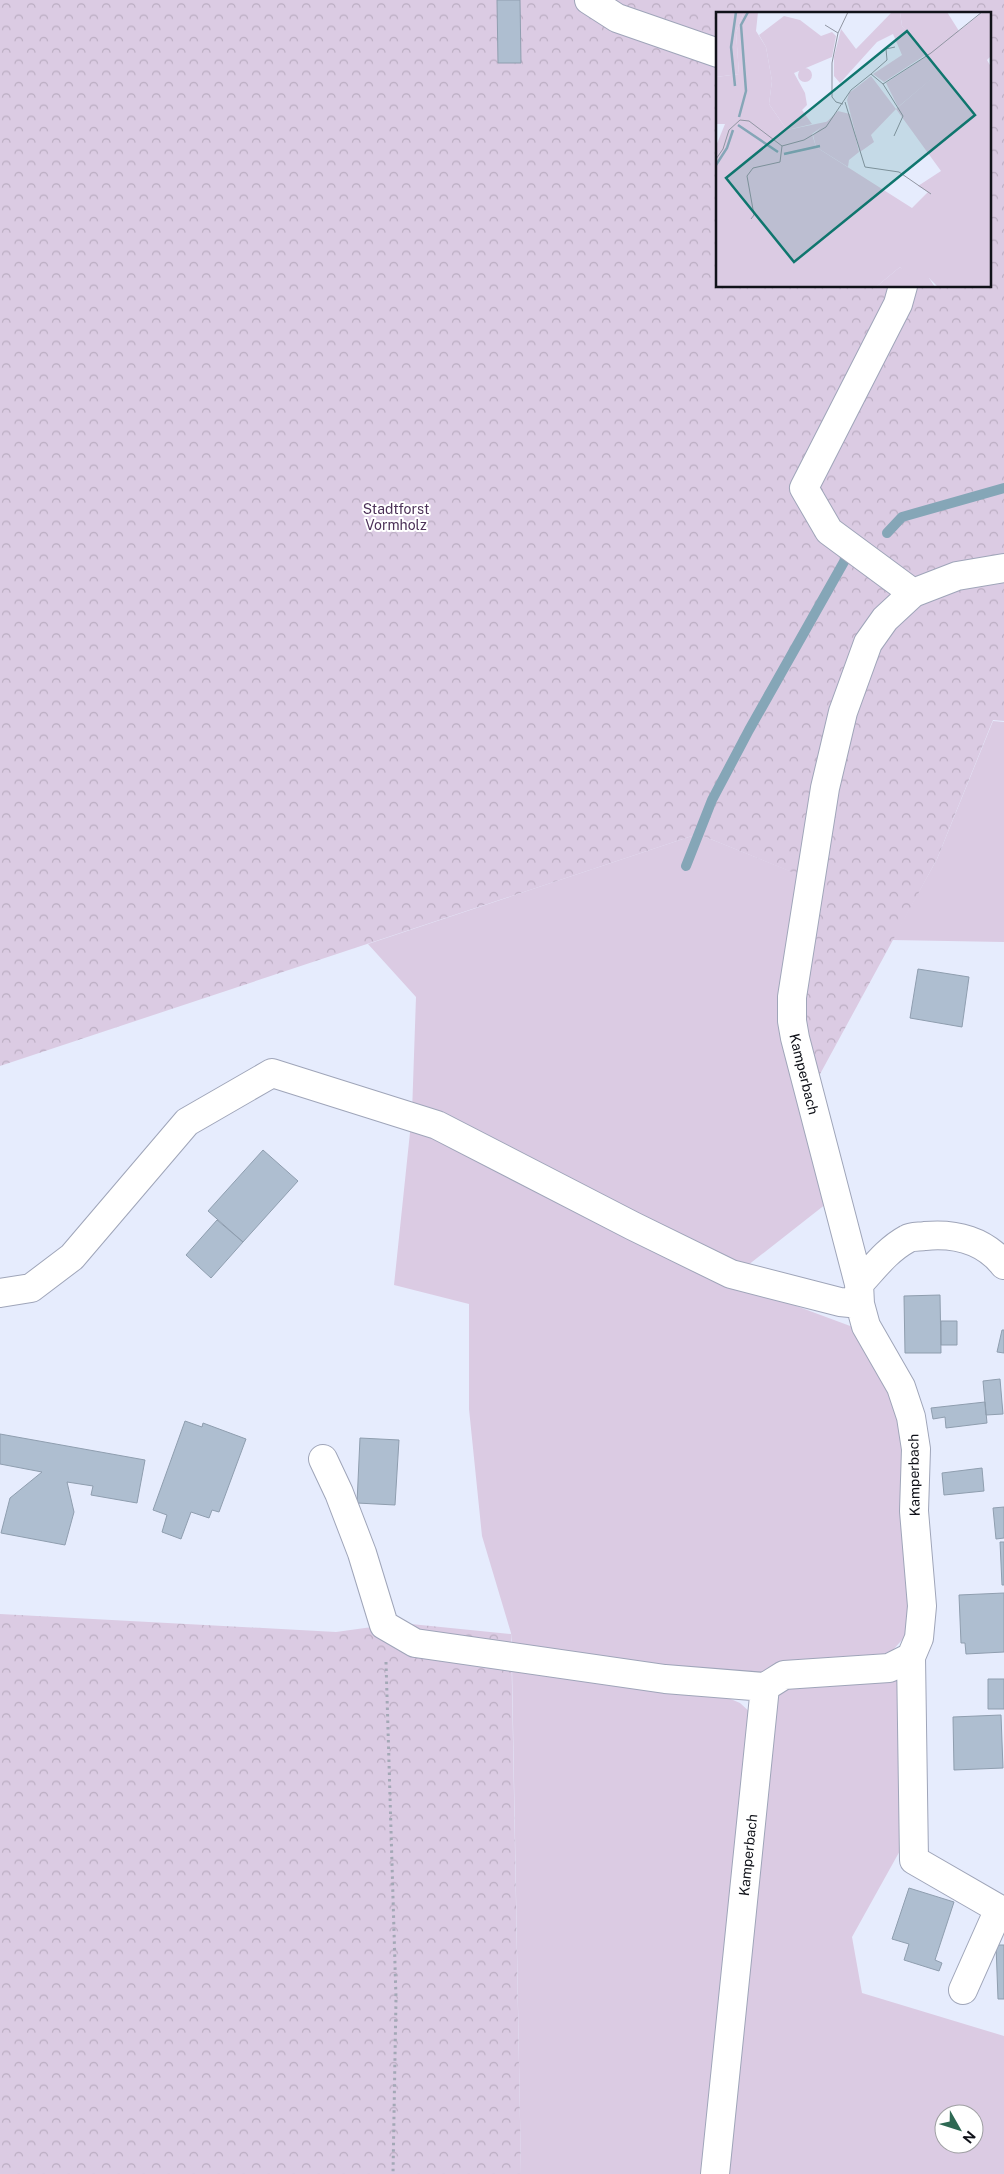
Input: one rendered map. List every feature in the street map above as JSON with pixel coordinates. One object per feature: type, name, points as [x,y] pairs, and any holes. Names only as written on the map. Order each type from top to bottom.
[{"type":"street","points":[[589,0],[618,18],[716,52]]},
{"type":"street","points":[[902,288],[898,304],[804,488],[829,531],[913,593]]},
{"type":"street","name":"Kamperbach","points":[[963,1990],[999,1909],[914,1860],[911,1656],[919,1638],[922,1606],[914,1511],[916,1449],[914,1433],[901,1387],[866,1326],[795,1038],[792,1021],[792,997],[825,788],[843,712],[868,643],[885,619],[913,593],[956,576],[1004,568]]},
{"type":"street","points":[[0,1293],[31,1288],[72,1257],[188,1122],[272,1073],[437,1125],[616,1218],[732,1274],[840,1302],[859,1294],[892,1249],[909,1238],[932,1235],[954,1236],[976,1242],[994,1253],[1004,1265]]},
{"type":"street","points":[[323,1459],[362,1553],[384,1625],[415,1643],[665,1679],[765,1687],[784,1675],[889,1668],[911,1656]]},
{"type":"street","name":"Kamperbach","points":[[715,2174],[765,1687]]},
{"type":"path","points":[[384,1625],[396,1998],[393,2174]]},
{"type":"green space","name":"Stadtforst Vormholz","points":[[0,0],[1004,0],[1004,721],[993,720],[937,859],[813,1087],[799,1016],[816,882],[698,834],[0,1066]]},
{"type":"green space","points":[[993,721],[1004,722],[1004,942],[892,940],[937,859]]},
{"type":"green space","points":[[698,834],[805,877],[782,1009],[831,1200],[738,1273],[412,1113],[416,997],[368,944]]},
{"type":"green space","points":[[411,1123],[726,1280],[861,1330],[905,1424],[909,1632],[893,1650],[881,1655],[767,1675],[726,1679],[512,1646],[511,1633],[482,1536],[469,1409],[469,1304],[394,1285]]},
{"type":"green space","points":[[0,1614],[336,1632],[401,1623],[511,1634],[521,2174],[0,2174]]},
{"type":"green space","points":[[512,1665],[726,1697],[740,1703],[751,1713],[710,2174],[521,2174]]},
{"type":"green space","points":[[900,1675],[902,1847],[852,1937],[862,1993],[1004,2036],[1004,2174],[724,2174],[773,1704],[780,1691],[790,1685]]},
{"type":"building","points":[[497,0],[520,0],[521,63],[498,63]]},
{"type":"building","points":[[918,969],[969,977],[962,1027],[910,1018]]},
{"type":"building","points":[[263,1150],[298,1181],[243,1242],[208,1211]]},
{"type":"building","points":[[217,1220],[243,1242],[211,1278],[186,1255]]},
{"type":"building","points":[[940,1295],[941,1353],[905,1353],[904,1296]]},
{"type":"building","points":[[941,1321],[957,1321],[957,1345],[941,1345]]},
{"type":"building","points":[[1002,1330],[1004,1330],[1004,1353],[997,1352]]},
{"type":"building","points":[[1000,1379],[1003,1414],[986,1415],[983,1381]]},
{"type":"building","points":[[985,1402],[987,1423],[946,1428],[945,1417],[933,1419],[931,1408]]},
{"type":"building","points":[[185,1421],[202,1427],[203,1423],[246,1439],[219,1512],[212,1510],[209,1518],[191,1512],[181,1539],[162,1532],[167,1515],[153,1510]]},
{"type":"building","points":[[0,1434],[145,1460],[137,1503],[91,1495],[93,1486],[67,1482],[74,1512],[65,1545],[1,1533],[10,1498],[42,1472],[0,1464]]},
{"type":"building","points":[[360,1438],[399,1440],[395,1505],[357,1503]]},
{"type":"building","points":[[982,1468],[984,1491],[944,1495],[942,1473]]},
{"type":"building","points":[[1004,1507],[1004,1538],[996,1539],[993,1508]]},
{"type":"building","points":[[1000,1542],[1004,1542],[1004,1585],[1002,1585]]},
{"type":"building","points":[[1004,1593],[1004,1652],[966,1654],[965,1643],[961,1643],[959,1595]]},
{"type":"building","points":[[988,1679],[1004,1679],[1004,1709],[988,1709]]},
{"type":"building","points":[[1001,1715],[1003,1768],[954,1770],[953,1717]]},
{"type":"building","points":[[909,1888],[954,1902],[935,1960],[942,1963],[939,1971],[904,1960],[909,1944],[892,1939]]},
{"type":"building","points":[[996,1945],[1004,1945],[1004,1999],[998,1999]]},
{"type":"waterway","points":[[887,533],[902,517],[1004,488]]},
{"type":"waterway","points":[[686,866],[712,800],[749,730],[845,560]]}]
